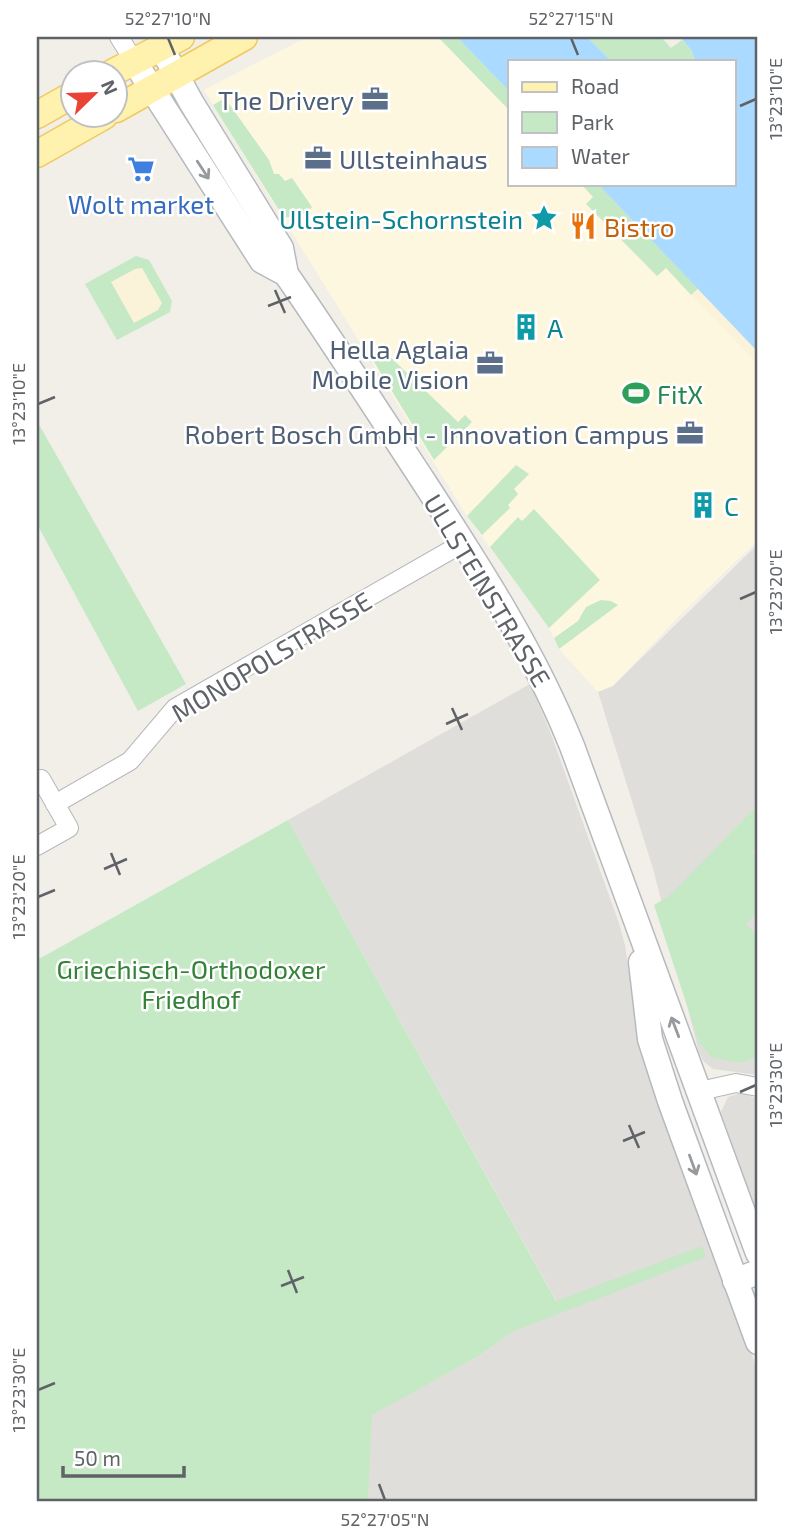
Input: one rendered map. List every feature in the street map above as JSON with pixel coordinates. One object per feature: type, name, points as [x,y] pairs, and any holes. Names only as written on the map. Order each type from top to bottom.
[{"type":"main road","points":[[130,101],[244,37]]},
{"type":"main road","points":[[130,63],[166,40]]},
{"type":"main road","points":[[37,115],[60,102]]},
{"type":"main road","points":[[37,154],[79,130]]},
{"type":"street","name":"ULLSTEINSTRASSE","points":[[119,37],[261,261],[286,274]]},
{"type":"street","name":"ULLSTEINSTRASSE","points":[[166,40],[176,74],[191,103],[281,248],[286,274],[463,542],[519,632],[554,702],[758,1252]]},
{"type":"street","name":"MONOPOLSTRASSE","points":[[55,804],[130,761],[175,708],[463,542]]},
{"type":"street","points":[[37,782],[41,779],[69,828],[37,846]]},
{"type":"street","name":"ULLSTEINSTRASSE","points":[[639,933],[650,1039],[758,1342]]},
{"type":"street","points":[[670,1101],[736,1083],[758,1087]]},
{"type":"street","points":[[735,1281],[758,1272]]},
{"type":"shaded area","points":[[307,37],[449,37],[508,99],[508,186],[592,186],[758,353],[758,540],[681,614],[613,686],[598,692],[559,649],[549,628],[467,516],[204,90]]},
{"type":"shaded area","points":[[758,544],[758,1075],[713,1069],[704,1062],[699,1053],[654,872],[598,692],[613,686]]},
{"type":"shaded area","points":[[530,684],[551,734],[619,923],[625,945],[636,1023],[758,1372],[758,1502],[368,1502],[371,1415],[477,1357],[514,1331],[562,1311],[288,820]]},
{"type":"shaded area","points":[[741,1093],[758,1099],[758,1218],[721,1112],[728,1097]]},
{"type":"green space","points":[[438,37],[457,37],[508,90],[508,109]]},
{"type":"green space","points":[[587,37],[661,37],[671,48],[682,40],[692,51],[695,60],[610,60]]},
{"type":"green space","points":[[225,98],[269,160],[274,174],[279,174],[285,181],[292,178],[312,207],[307,213],[284,218],[213,105]]},
{"type":"green space","points":[[583,186],[600,186],[698,289],[691,295],[666,268],[657,276],[586,204],[593,197]]},
{"type":"green space","points":[[136,256],[149,260],[172,301],[170,312],[117,340],[85,284]]},
{"type":"green space","points":[[380,347],[458,422],[465,415],[472,422],[434,460],[371,357]]},
{"type":"green space","points":[[37,421],[186,684],[138,711],[37,524]]},
{"type":"green space","points":[[516,465],[529,474],[514,489],[518,494],[508,505],[510,508],[482,535],[467,516]]},
{"type":"green space","points":[[534,509],[600,580],[549,628],[490,547],[518,517],[522,521]]},
{"type":"green space","points":[[601,600],[618,605],[559,649],[554,638],[578,621],[586,607]]},
{"type":"green space","points":[[753,810],[758,811],[758,848],[751,853],[758,857],[758,912],[746,924],[758,936],[758,1057],[740,1063],[711,1057],[699,1042],[654,905],[669,896]]},
{"type":"green space","name":"Griechisch-Orthodoxer Friedhof","points":[[288,820],[556,1301],[702,1246],[706,1257],[514,1331],[477,1357],[372,1415],[368,1502],[37,1502],[37,960]]},
{"type":"sand","points":[[142,268],[162,303],[158,310],[134,323],[111,282]]},
{"type":"sand","points":[[698,289],[758,352],[758,364],[691,295]]},
{"type":"water","points":[[457,37],[587,37],[610,60],[508,60],[508,90]]},
{"type":"water","points":[[680,37],[758,37],[758,352],[600,186],[736,186],[736,60],[695,60],[692,51]]},
{"type":"place","name":"The Drivery","points":[[375,99]]},
{"type":"place","name":"Ullsteinhaus","points":[[318,158]]},
{"type":"place","name":"Wolt market","points":[[141,169]]},
{"type":"place","name":"Ullstein-Schornstein","points":[[544,218]]},
{"type":"place","name":"Bistro","points":[[583,226]]},
{"type":"place","name":"A","points":[[526,327]]},
{"type":"place","name":"Hella Aglaia Mobile Vision","points":[[490,363]]},
{"type":"place","name":"FitX","points":[[636,393]]},
{"type":"place","name":"Robert Bosch GmbH - Innovation Campus","points":[[690,433]]},
{"type":"place","name":"C","points":[[703,505]]}]
